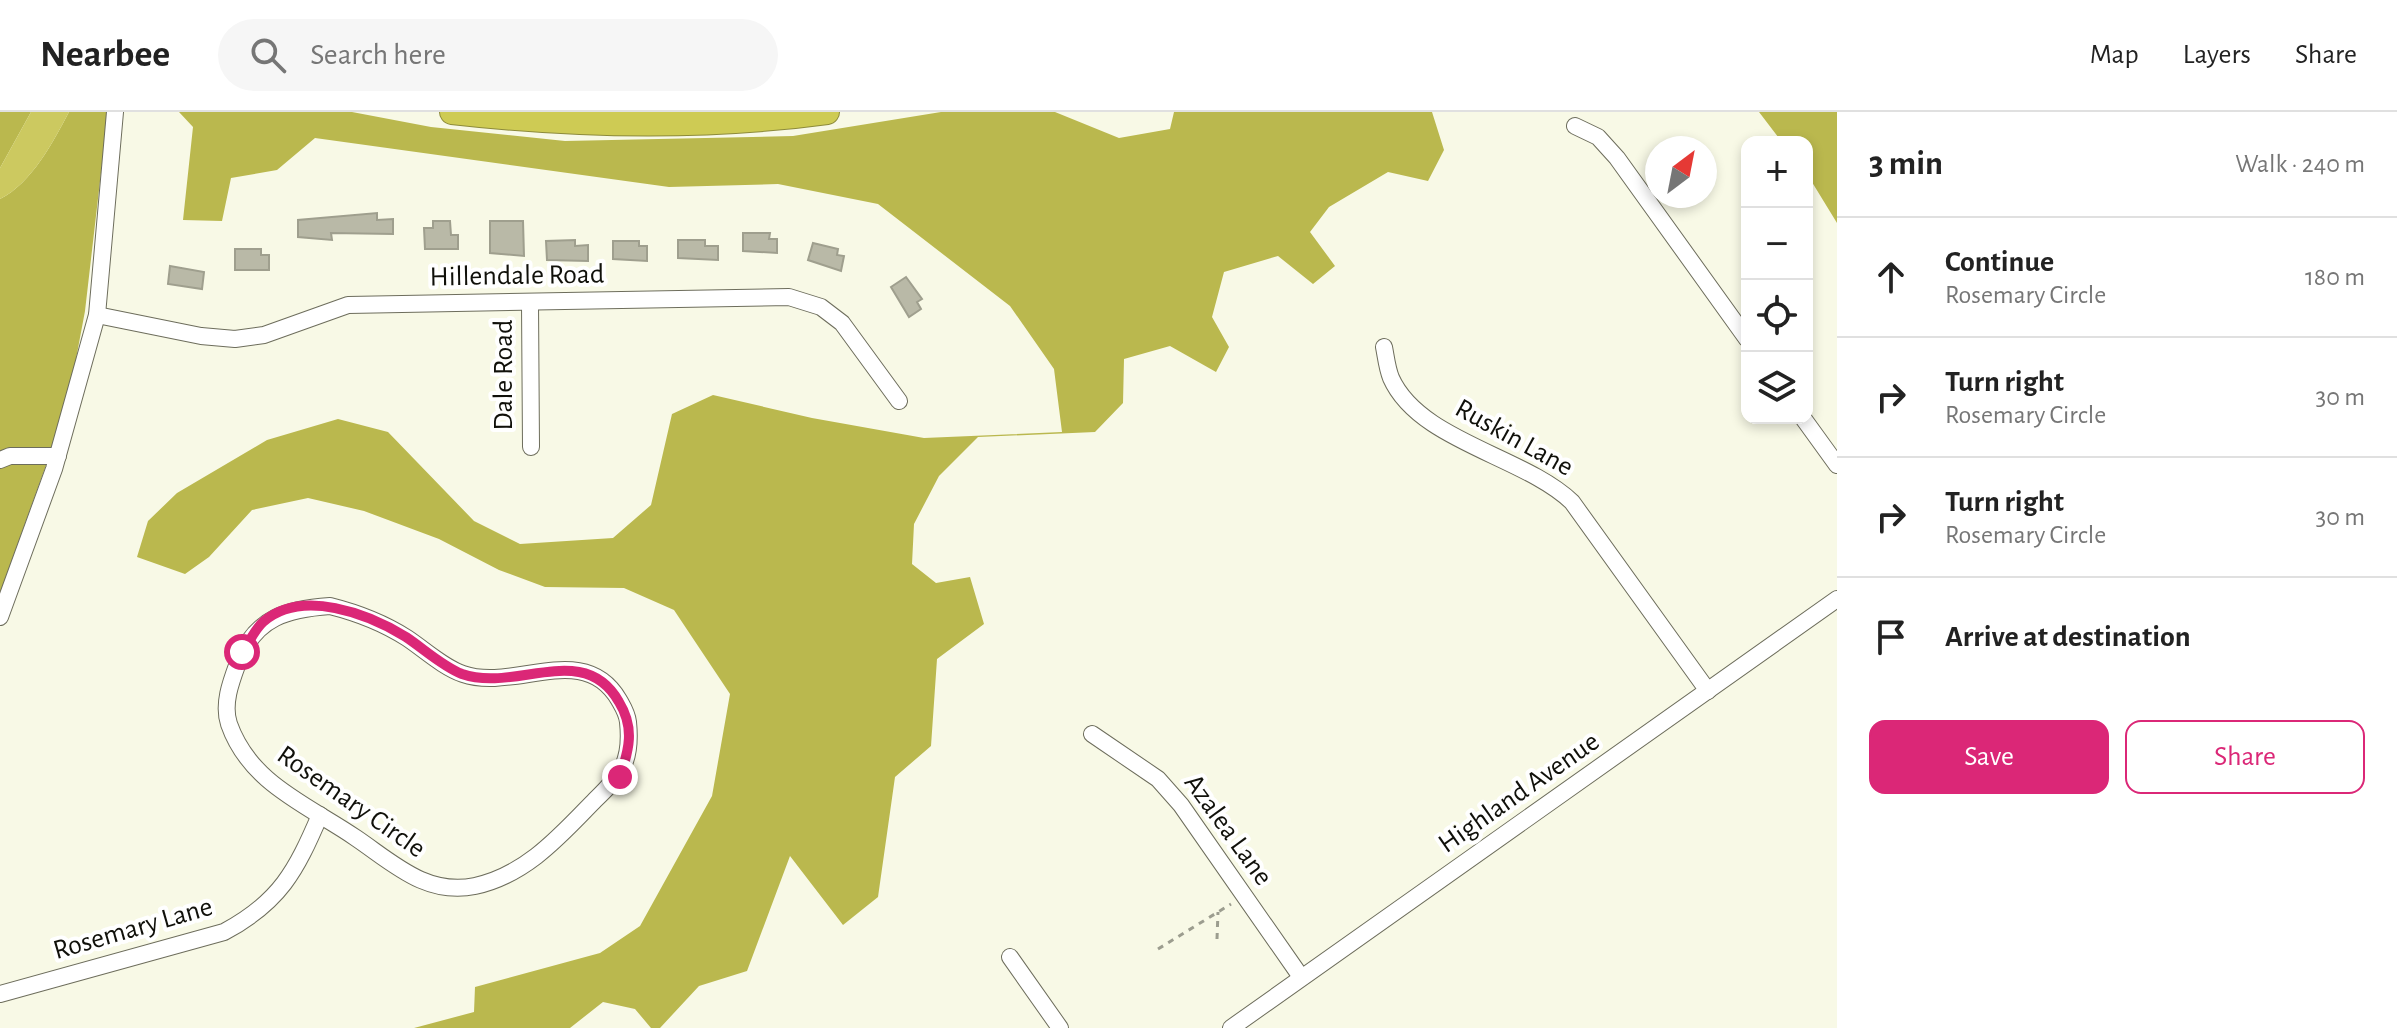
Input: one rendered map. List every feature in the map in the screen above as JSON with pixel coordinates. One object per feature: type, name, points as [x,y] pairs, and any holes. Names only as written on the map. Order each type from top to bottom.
[{"type":"highway","points":[[452,112],[545,121],[653,124],[827,112]]},
{"type":"street","points":[[0,617],[58,456],[97,315],[115,112]]},
{"type":"street","points":[[1575,126],[1598,137],[1617,158],[1741,331]]},
{"type":"street","name":"Hillendale Road","points":[[97,315],[201,336],[235,339],[264,335],[348,305],[789,297],[821,307],[842,323],[899,401]]},
{"type":"street","name":"Dale Road","points":[[530,304],[531,447]]},
{"type":"street","name":"Ruskin Lane","points":[[1384,347],[1391,378],[1406,399],[1433,422],[1553,484],[1572,502],[1708,691]]},
{"type":"street","points":[[1807,424],[1837,465]]},
{"type":"street","points":[[0,460],[10,456],[58,456]]},
{"type":"street","name":"Highland Avenue","points":[[1231,1028],[1837,599]]},
{"type":"street","name":"Rosemary Circle","points":[[330,606],[367,615],[460,673],[479,678],[514,678],[550,670],[582,669],[612,689],[627,716],[631,746],[620,777],[557,839],[496,881],[458,889],[420,881],[390,866],[320,815],[263,777],[240,750],[227,721],[228,688],[242,652],[263,622],[290,609],[330,606]]},
{"type":"street","name":"Azalea Lane","points":[[1092,734],[1158,779],[1301,977]]},
{"type":"street","name":"Rosemary Lane","points":[[0,994],[224,932],[248,919],[298,868],[320,815]]},
{"type":"street","points":[[1010,957],[1060,1028]]},
{"type":"path","points":[[1158,949],[1244,896]]},
{"type":"path","points":[[1217,939],[1218,912]]},
{"type":"shaded area","points":[[0,112],[31,112],[0,168]]},
{"type":"shaded area","points":[[31,112],[69,112],[32,172],[0,199],[0,168]]},
{"type":"shaded area","points":[[69,112],[108,112],[85,311],[67,407],[0,593],[0,199],[32,172]]},
{"type":"shaded area","points":[[179,112],[352,112],[431,127],[565,141],[793,136],[941,112],[1055,112],[1119,138],[1170,129],[1174,112],[1432,112],[1444,150],[1428,181],[1388,172],[1329,207],[1310,232],[1335,266],[1313,284],[1278,256],[1224,272],[1212,317],[1229,347],[1216,372],[1170,346],[1124,359],[1123,403],[1095,432],[978,437],[939,476],[914,524],[912,564],[936,583],[970,577],[984,624],[937,659],[931,746],[895,777],[878,897],[843,925],[790,856],[747,971],[699,986],[660,1028],[651,1028],[635,1009],[603,1002],[570,1028],[414,1028],[474,1012],[475,987],[600,953],[640,926],[712,796],[730,694],[674,610],[624,588],[545,587],[499,570],[439,539],[364,511],[308,498],[252,510],[209,557],[185,574],[137,557],[148,521],[177,493],[267,440],[338,419],[388,432],[474,521],[520,544],[613,538],[651,505],[672,414],[713,395],[812,418],[924,438],[1062,432],[1054,369],[1010,306],[878,204],[778,184],[669,187],[315,138],[277,170],[231,178],[222,221],[183,220],[193,127]]},
{"type":"shaded area","points":[[1759,112],[1837,112],[1837,223],[1813,184],[1813,136],[1777,136]]},
{"type":"building","points":[[377,213],[377,220],[393,219],[393,234],[331,233],[332,240],[298,237],[298,220]]},
{"type":"building","points":[[433,221],[450,221],[451,235],[458,235],[458,249],[425,249],[424,228],[433,228]]},
{"type":"building","points":[[490,221],[523,221],[524,256],[490,253]]},
{"type":"building","points":[[743,233],[770,233],[769,239],[777,239],[777,253],[743,251]]},
{"type":"building","points":[[575,240],[575,246],[588,245],[588,261],[547,260],[546,241]]},
{"type":"building","points":[[678,240],[705,240],[705,246],[718,246],[718,260],[678,258]]},
{"type":"building","points":[[613,241],[639,241],[639,246],[647,246],[647,261],[613,259]]},
{"type":"building","points":[[813,243],[838,249],[837,255],[844,256],[841,271],[808,260]]},
{"type":"building","points":[[235,249],[261,249],[261,255],[269,255],[269,270],[235,270]]},
{"type":"building","points":[[170,266],[204,272],[202,289],[168,284]]},
{"type":"building","points":[[906,277],[922,299],[917,302],[921,309],[909,317],[891,287]]},
{"type":"route","points":[[242,652],[263,622],[290,609],[330,606],[367,615],[460,673],[479,678],[514,678],[550,670],[582,669],[612,689],[627,716],[631,746],[620,777]]}]
